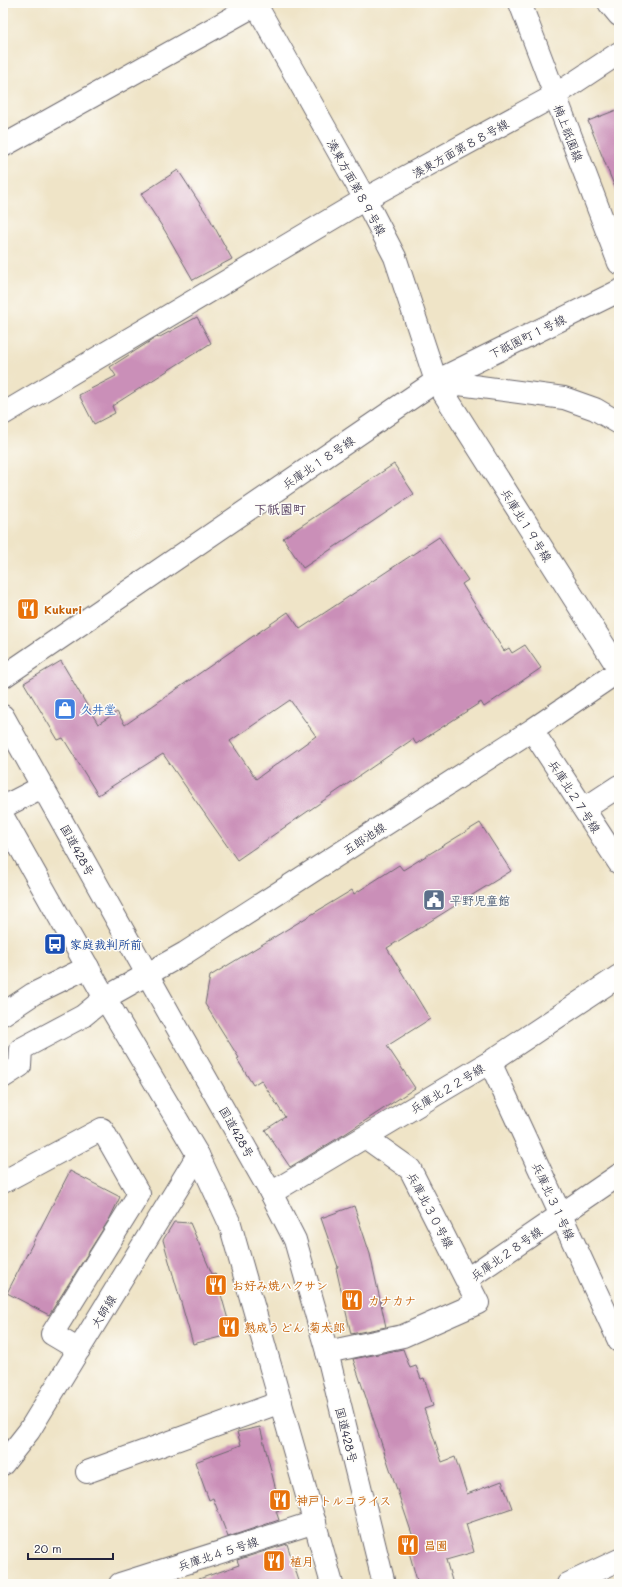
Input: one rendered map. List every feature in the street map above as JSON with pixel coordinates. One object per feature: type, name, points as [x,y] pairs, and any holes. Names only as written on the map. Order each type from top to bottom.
[{"type":"main road","name":"楠上祇園線","points":[[520,3],[554,96],[619,263]]},
{"type":"main road","points":[[609,3],[619,15]]},
{"type":"main road","points":[[3,146],[257,4]]},
{"type":"main road","name":"湊東方面第８９号線","points":[[257,4],[365,199],[395,257],[436,381]]},
{"type":"main road","name":"湊東方面第８８号線","points":[[3,414],[365,199],[554,96],[619,53]]},
{"type":"main road","name":"下祇園町１号線","points":[[436,381],[619,291]]},
{"type":"main road","points":[[436,381],[564,398],[595,409],[619,423]]},
{"type":"main road","name":"兵庫北１９号線","points":[[436,381],[619,670]]},
{"type":"main road","name":"兵庫北１８号線","points":[[3,677],[436,381]]},
{"type":"main road","name":"五郎池線","points":[[3,1077],[20,1066],[21,1049],[83,1016],[105,998],[185,953],[532,730],[619,670]]},
{"type":"main road","name":"国道428号","points":[[3,716],[271,1192],[295,1240],[327,1352],[384,1584]]},
{"type":"main road","name":"兵庫北２７号線","points":[[532,730],[619,863]]},
{"type":"main road","points":[[584,809],[619,786]]},
{"type":"main road","points":[[3,807],[42,787]]},
{"type":"main road","points":[[3,817],[105,998],[198,1155],[230,1224],[316,1522],[332,1584]]},
{"type":"main road","points":[[3,1014],[33,994],[88,967]]},
{"type":"main road","name":"兵庫北２２号線","points":[[271,1192],[490,1062],[619,976]]},
{"type":"main road","name":"兵庫北３１号線","points":[[490,1062],[560,1215],[617,1330]]},
{"type":"main road","points":[[3,1182],[102,1130],[139,1194],[52,1334],[79,1350]]},
{"type":"main road","name":"兵庫北３０号線","points":[[365,1137],[410,1170],[467,1279]]},
{"type":"main road","name":"大師線","points":[[3,1464],[29,1431],[198,1155]]},
{"type":"main road","name":"兵庫北２８号線","points":[[327,1352],[403,1336],[478,1303],[467,1279],[619,1175]]},
{"type":"main road","points":[[87,1472],[281,1402]]},
{"type":"main road","name":"兵庫北４５号線","points":[[120,1584],[316,1522]]},
{"type":"main road","points":[[568,1584],[619,1560]]},
{"type":"building","points":[[619,109],[619,195],[618,195],[588,121]]},
{"type":"building","points":[[178,170],[210,219],[232,259],[193,280],[165,231],[141,194]]},
{"type":"building","points":[[197,317],[211,343],[112,406],[115,413],[94,424],[79,395],[116,376],[110,367],[157,337],[158,338]]},
{"type":"building","points":[[394,464],[414,494],[303,568],[283,538]]},
{"type":"building","points":[[439,537],[468,580],[462,584],[504,651],[509,648],[512,653],[525,645],[541,668],[484,707],[481,702],[416,744],[413,739],[237,860],[163,754],[98,795],[63,738],[58,740],[24,683],[61,661],[98,724],[117,712],[125,725],[288,612],[300,629]],"holes":[[[290,700],[316,736],[256,779],[230,741]]]},
{"type":"building","points":[[480,823],[511,871],[387,948],[430,1019],[387,1046],[415,1088],[345,1134],[290,1167],[265,1130],[285,1117],[261,1080],[253,1085],[237,1059],[239,1058],[205,1004],[210,976],[352,890],[354,894],[399,865],[403,870]]},
{"type":"building","points":[[70,1171],[120,1197],[110,1218],[49,1315],[7,1293]]},
{"type":"building","points":[[354,1206],[370,1254],[386,1327],[351,1334],[336,1268],[338,1267],[321,1218]]},
{"type":"building","points":[[174,1222],[190,1223],[212,1274],[215,1273],[232,1334],[193,1344],[163,1240]]},
{"type":"building","points":[[403,1349],[410,1368],[416,1366],[421,1379],[424,1378],[433,1406],[424,1409],[442,1462],[455,1457],[467,1494],[502,1481],[512,1508],[466,1524],[474,1552],[446,1560],[453,1584],[418,1584],[407,1545],[415,1543],[353,1359]]},
{"type":"building","points":[[260,1427],[281,1510],[276,1511],[279,1520],[228,1537],[213,1498],[209,1500],[195,1462],[241,1445],[237,1432]]},
{"type":"building","points":[[287,1544],[300,1584],[196,1584],[196,1580],[239,1565],[237,1560]]},
{"type":"place","name":"Kukuri","points":[[28,609]]},
{"type":"place","name":"久井堂","points":[[65,709]]},
{"type":"place","name":"平野児童館","points":[[434,900]]},
{"type":"place","name":"家庭裁判所前","points":[[55,944]]},
{"type":"place","name":"お好み焼ハクサン","points":[[216,1285]]},
{"type":"place","name":"カナカナ","points":[[352,1300]]},
{"type":"place","name":"熟成うどん 菊太郎","points":[[229,1327]]},
{"type":"place","name":"神戸トルコライス","points":[[280,1500]]},
{"type":"place","name":"昌園","points":[[408,1545]]},
{"type":"place","name":"植月","points":[[274,1561]]},
{"type":"district","name":"下祇園町","points":[[280,508]]}]
